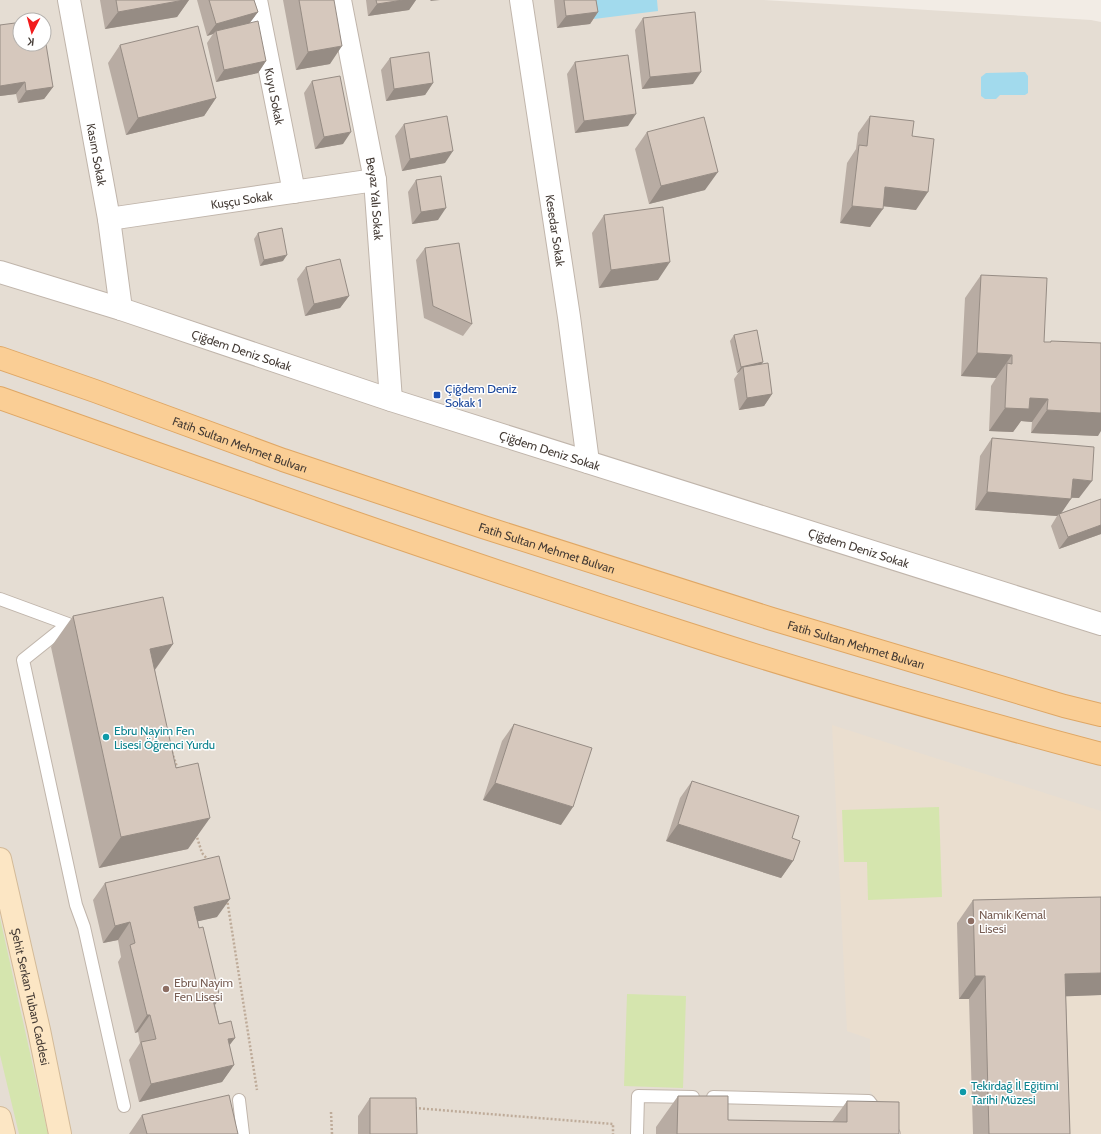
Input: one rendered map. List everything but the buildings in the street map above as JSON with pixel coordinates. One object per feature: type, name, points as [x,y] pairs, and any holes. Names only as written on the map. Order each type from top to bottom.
[{"type":"main road","name":"Fatih Sultan Mehmet Bulvarı","points":[[0,358],[283,460],[490,529],[772,620],[1064,706],[1101,715]]},
{"type":"main road","points":[[0,398],[301,506],[686,634],[840,681],[1101,754]]},
{"type":"main road","name":"Şehit Serkan Tuban Caddesi","points":[[0,859],[39,1030],[60,1134]]},
{"type":"main road","points":[[0,1118],[4,1134]]},
{"type":"street","name":"Kasım Sokak","points":[[70,0],[109,219],[121,309]]},
{"type":"street","name":"Kuyu Sokak","points":[[256,0],[294,192]]},
{"type":"street","name":"Beyaz Yalı Sokak","points":[[340,0],[375,180],[391,400]]},
{"type":"street","name":"Kesedar Sokak","points":[[521,0],[569,318],[588,462]]},
{"type":"street","name":"Kuşçu Sokak","points":[[109,219],[375,180]]},
{"type":"street","name":"Çiğdem Deniz Sokak","points":[[0,272],[121,309],[391,400],[1101,624]]},
{"type":"lane","points":[[0,599],[68,624],[23,660],[76,905],[84,927],[124,1106]]},
{"type":"lane","points":[[637,1134],[638,1096],[869,1101],[894,1134]]},
{"type":"lane","points":[[239,1100],[243,1134]]},
{"type":"path","points":[[172,750],[178,772]]},
{"type":"path","points":[[195,830],[202,853],[211,864]]},
{"type":"path","points":[[227,898],[258,1095]]},
{"type":"path","points":[[415,1108],[613,1124],[613,1134]]},
{"type":"path","points":[[331,1112],[332,1134]]},
{"type":"shaded area","points":[[0,0],[764,0],[1091,20],[1101,22],[1101,1134],[0,1134]]},
{"type":"shaded area","name":"Namık Kemal Lisesi","points":[[832,725],[1101,811],[1101,1134],[900,1134],[899,1129],[870,1091],[870,1039],[847,1031]]},
{"type":"green space","points":[[939,807],[942,897],[868,900],[867,862],[844,862],[842,810]]},
{"type":"green space","points":[[0,918],[48,1134],[19,1134],[0,1055]]},
{"type":"green space","points":[[627,994],[686,996],[683,1088],[624,1086]]},
{"type":"water","points":[[592,0],[657,0],[658,11],[594,19]]},
{"type":"water","points":[[1025,72],[1028,76],[1028,93],[1025,95],[1000,95],[996,99],[985,99],[981,96],[981,77],[986,73]]},
{"type":"place","name":"Çiğdem Deniz Sokak 1","points":[[437,395]]},
{"type":"place","name":"Ebru Nayim Fen Lisesi Öğrenci Yurdu","points":[[106,737]]},
{"type":"place","name":"Namık Kemal Lisesi","points":[[971,921]]},
{"type":"place","name":"Ebru Nayim Fen Lisesi","points":[[166,989]]},
{"type":"place","name":"Tekirdağ İl Eğitimi Tarihi Müzesi","points":[[963,1092]]}]
